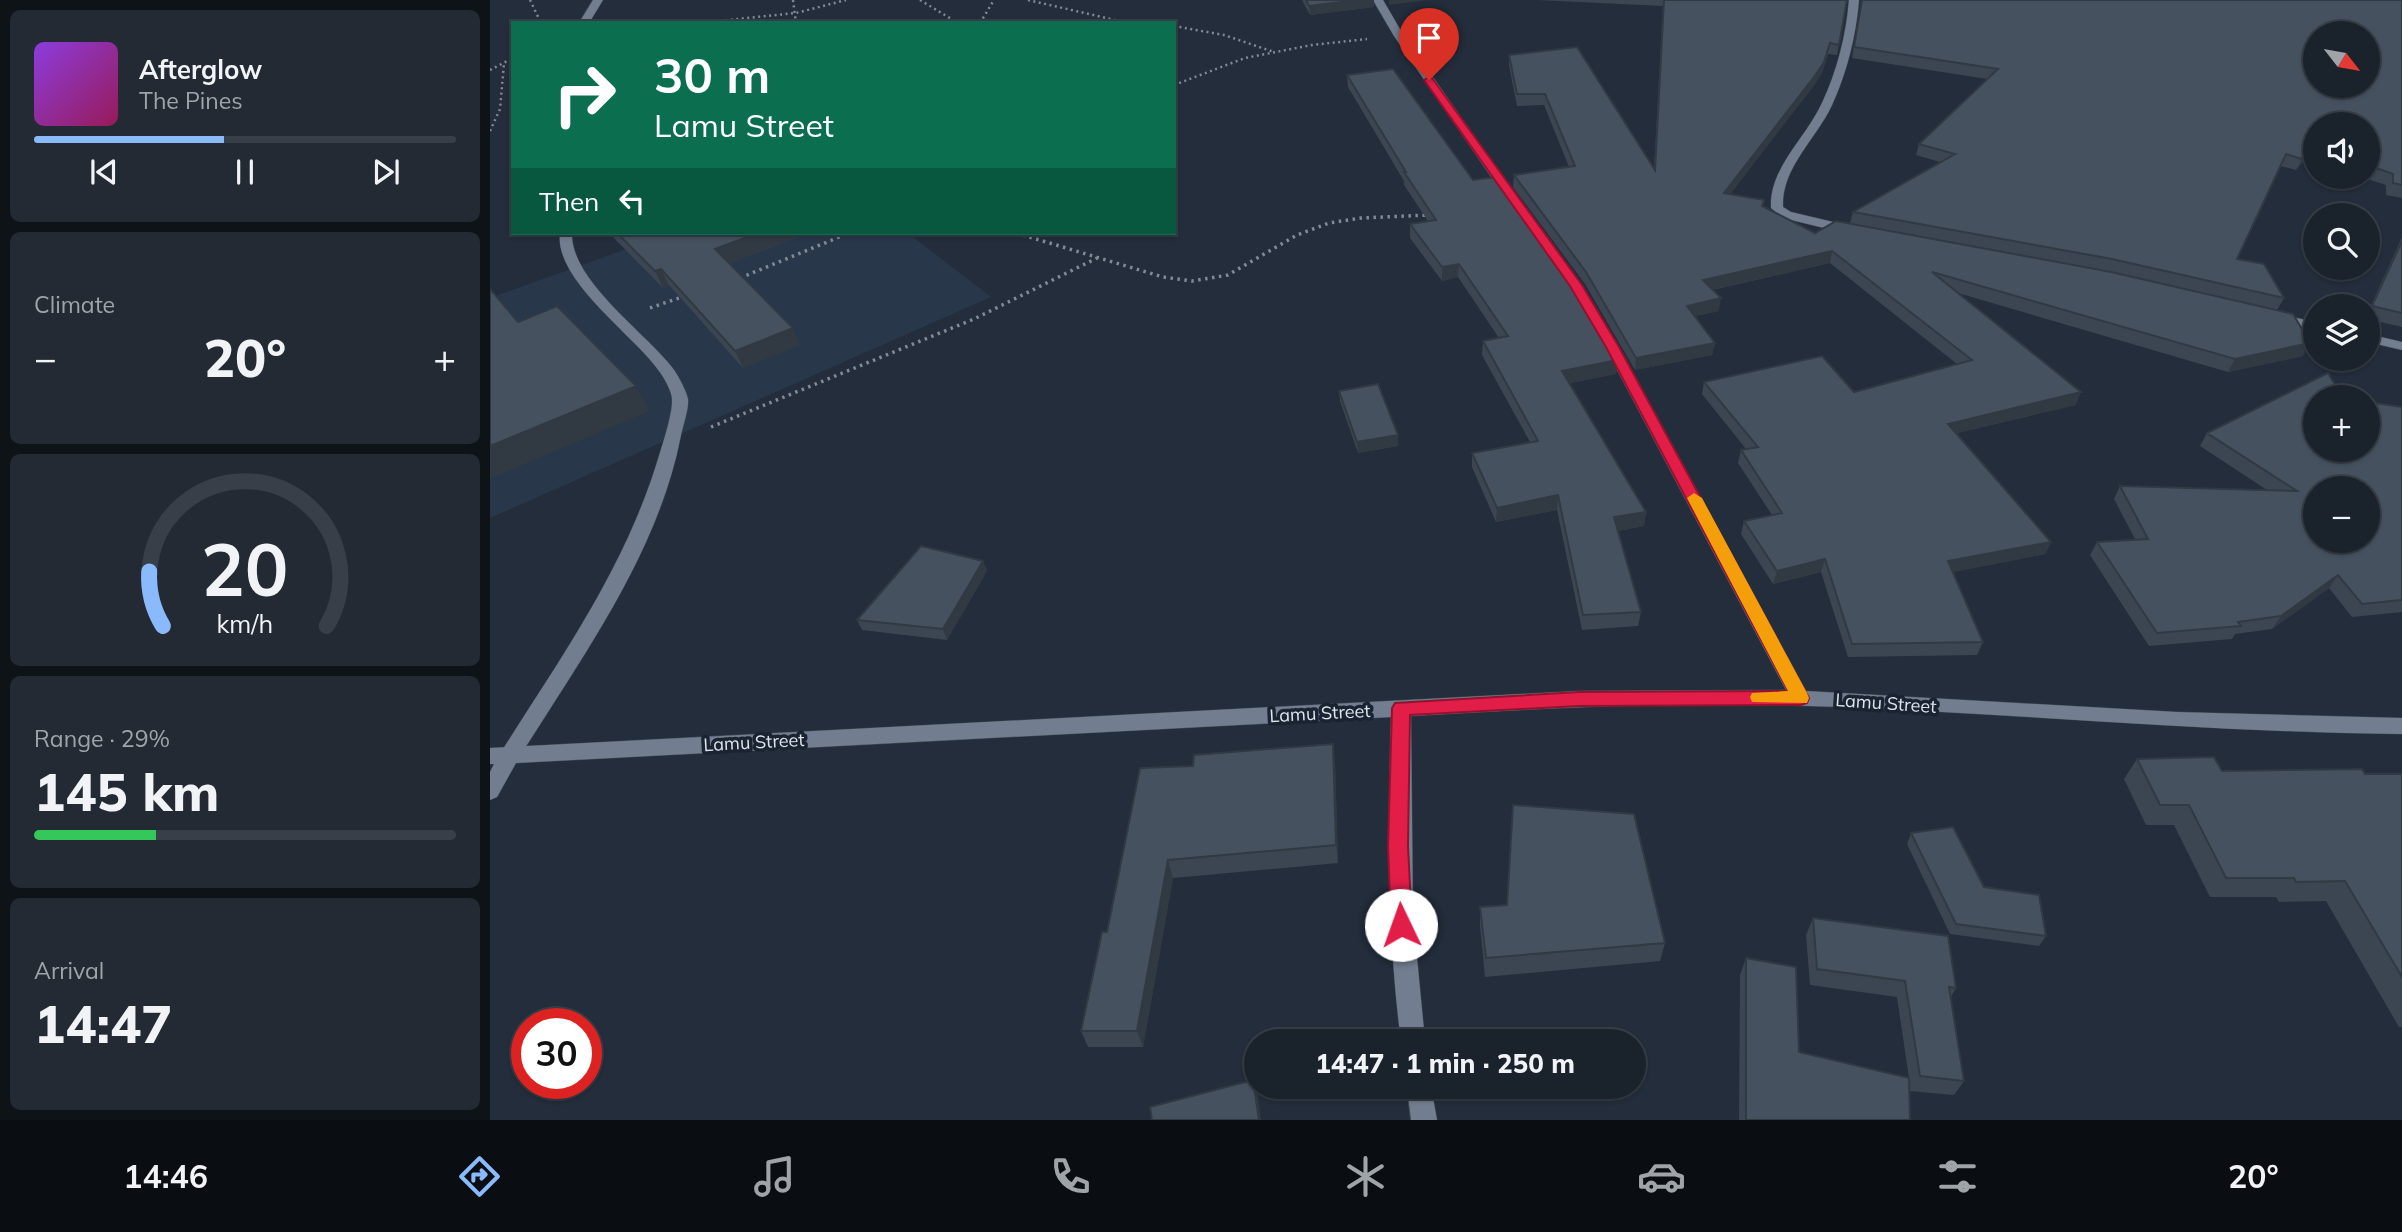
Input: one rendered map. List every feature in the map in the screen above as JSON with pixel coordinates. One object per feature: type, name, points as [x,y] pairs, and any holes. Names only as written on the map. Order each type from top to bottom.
[{"type":"street","points":[[585,21],[598,0]]},
{"type":"street","points":[[1378,0],[1399,36],[1515,203]]},
{"type":"street","points":[[1854,0],[1844,59],[1827,103],[1816,127],[1780,181],[1774,200],[1777,208],[1787,215],[1862,232]]},
{"type":"street","points":[[490,791],[500,755],[612,591],[653,505],[671,444],[680,399],[666,369],[616,319],[570,260],[565,245],[566,235]]},
{"type":"street","points":[[1551,252],[1576,285],[1612,347],[1801,698]]},
{"type":"street","points":[[2263,314],[2303,323]]},
{"type":"street","points":[[2380,341],[2402,346]]},
{"type":"street","name":"Lamu Street","points":[[500,755],[1579,699],[1801,698],[2159,718],[2402,726]]},
{"type":"street","points":[[1401,708],[1398,846],[1404,977],[1411,1029]]},
{"type":"street","points":[[1421,1099],[1424,1120]]},
{"type":"path","points":[[530,0],[540,21]]},
{"type":"path","points":[[793,0],[796,21]]},
{"type":"path","points":[[718,21],[796,13],[846,0]]},
{"type":"path","points":[[920,0],[955,21]]},
{"type":"path","points":[[981,21],[993,0]]},
{"type":"path","points":[[1028,0],[1119,21]]},
{"type":"path","points":[[1176,26],[1216,33],[1275,52]]},
{"type":"path","points":[[1176,85],[1228,64],[1275,52],[1399,36]]},
{"type":"path","points":[[490,70],[511,59]]},
{"type":"path","points":[[490,131],[500,109],[504,63]]},
{"type":"path","points":[[1023,235],[1180,280],[1202,281],[1232,274],[1297,235],[1334,221],[1359,217],[1437,214]]},
{"type":"path","points":[[735,279],[844,235]]},
{"type":"path","points":[[671,444],[974,319],[1098,257]]},
{"type":"path","points":[[616,319],[695,293]]},
{"type":"shaded area","points":[[665,235],[911,235],[991,297],[490,518],[490,298]]},
{"type":"building","points":[[1306,0],[1358,0],[1309,6]]},
{"type":"building","points":[[1664,0],[1847,0],[1839,45],[1830,43],[1824,62],[1814,77],[1724,193],[1764,200],[1762,206],[1815,233],[1836,221],[2111,272],[2293,314],[2303,331],[2303,344],[2235,359],[1932,272],[2081,392],[1948,424],[2051,542],[1948,561],[1983,642],[1852,644],[1825,559],[1777,571],[1744,521],[1782,513],[1741,450],[1758,447],[1704,382],[1822,356],[1854,392],[1972,360],[1832,251],[1703,280],[1721,298],[1687,306],[1715,343],[1636,358],[1586,272],[1514,175],[1575,166],[1545,94],[1517,94],[1509,55],[1577,47],[1655,170]]},
{"type":"building","points":[[1862,0],[2402,0],[2402,185],[2393,183],[2393,174],[2380,169],[2380,112],[2303,112],[2303,158],[2286,154],[2237,259],[2264,264],[2284,298],[2112,259],[1853,212],[1955,154],[1919,144],[1998,69],[1854,47]]},
{"type":"building","points":[[1393,69],[1473,180],[1496,177],[1569,275],[1618,360],[1562,371],[1646,512],[1614,517],[1641,612],[1583,615],[1558,495],[1497,508],[1472,453],[1538,441],[1483,341],[1508,336],[1459,264],[1442,267],[1410,224],[1436,220],[1404,172],[1347,75]]},
{"type":"building","points":[[619,235],[753,235],[715,249],[793,328],[735,351],[661,269],[655,271]]},
{"type":"building","points":[[2402,241],[2402,313],[2380,308],[2380,294],[2378,294]]},
{"type":"building","points":[[490,289],[518,322],[557,306],[636,386],[490,446]]},
{"type":"building","points":[[2328,373],[2335,385],[2304,385]]},
{"type":"building","points":[[1378,384],[1398,435],[1357,442],[1339,391]]},
{"type":"building","points":[[2303,385],[2303,462],[2380,462],[2380,404],[2402,407],[2402,600],[2362,604],[2338,575],[2281,616],[2238,622],[2241,626],[2157,633],[2097,542],[2148,539],[2120,486],[2297,491],[2207,433]]},
{"type":"building","points":[[921,546],[983,561],[943,629],[857,620]]},
{"type":"building","points":[[1333,744],[1336,845],[1168,860],[1137,1031],[1081,1031],[1102,932],[1107,932],[1140,768],[1193,766],[1194,755]]},
{"type":"building","points":[[2214,757],[2222,771],[2362,769],[2365,774],[2402,774],[2402,977],[2345,881],[2296,882],[2294,878],[2226,878],[2189,805],[2160,805],[2137,759]]},
{"type":"building","points":[[1513,805],[1634,814],[1665,943],[1486,958],[1480,907],[1507,905]]},
{"type":"building","points":[[1953,827],[1984,887],[2039,895],[2046,936],[1956,924],[1911,833]]},
{"type":"building","points":[[1813,918],[1948,936],[1956,988],[1949,987],[1964,1081],[1920,1076],[1905,981],[1817,969]]},
{"type":"building","points":[[1746,958],[1796,967],[1799,1052],[1909,1078],[1910,1120],[1746,1120]]},
{"type":"building","points":[[1244,1082],[1244,1099],[1256,1099],[1259,1120],[1152,1120],[1150,1107]]},
{"type":"slow traffic","points":[[1694,498],[1801,698],[1759,697]]},
{"type":"route","points":[[1401,925],[1398,846],[1401,708],[1579,699],[1801,698],[1576,285],[1473,145],[1429,80]]}]
